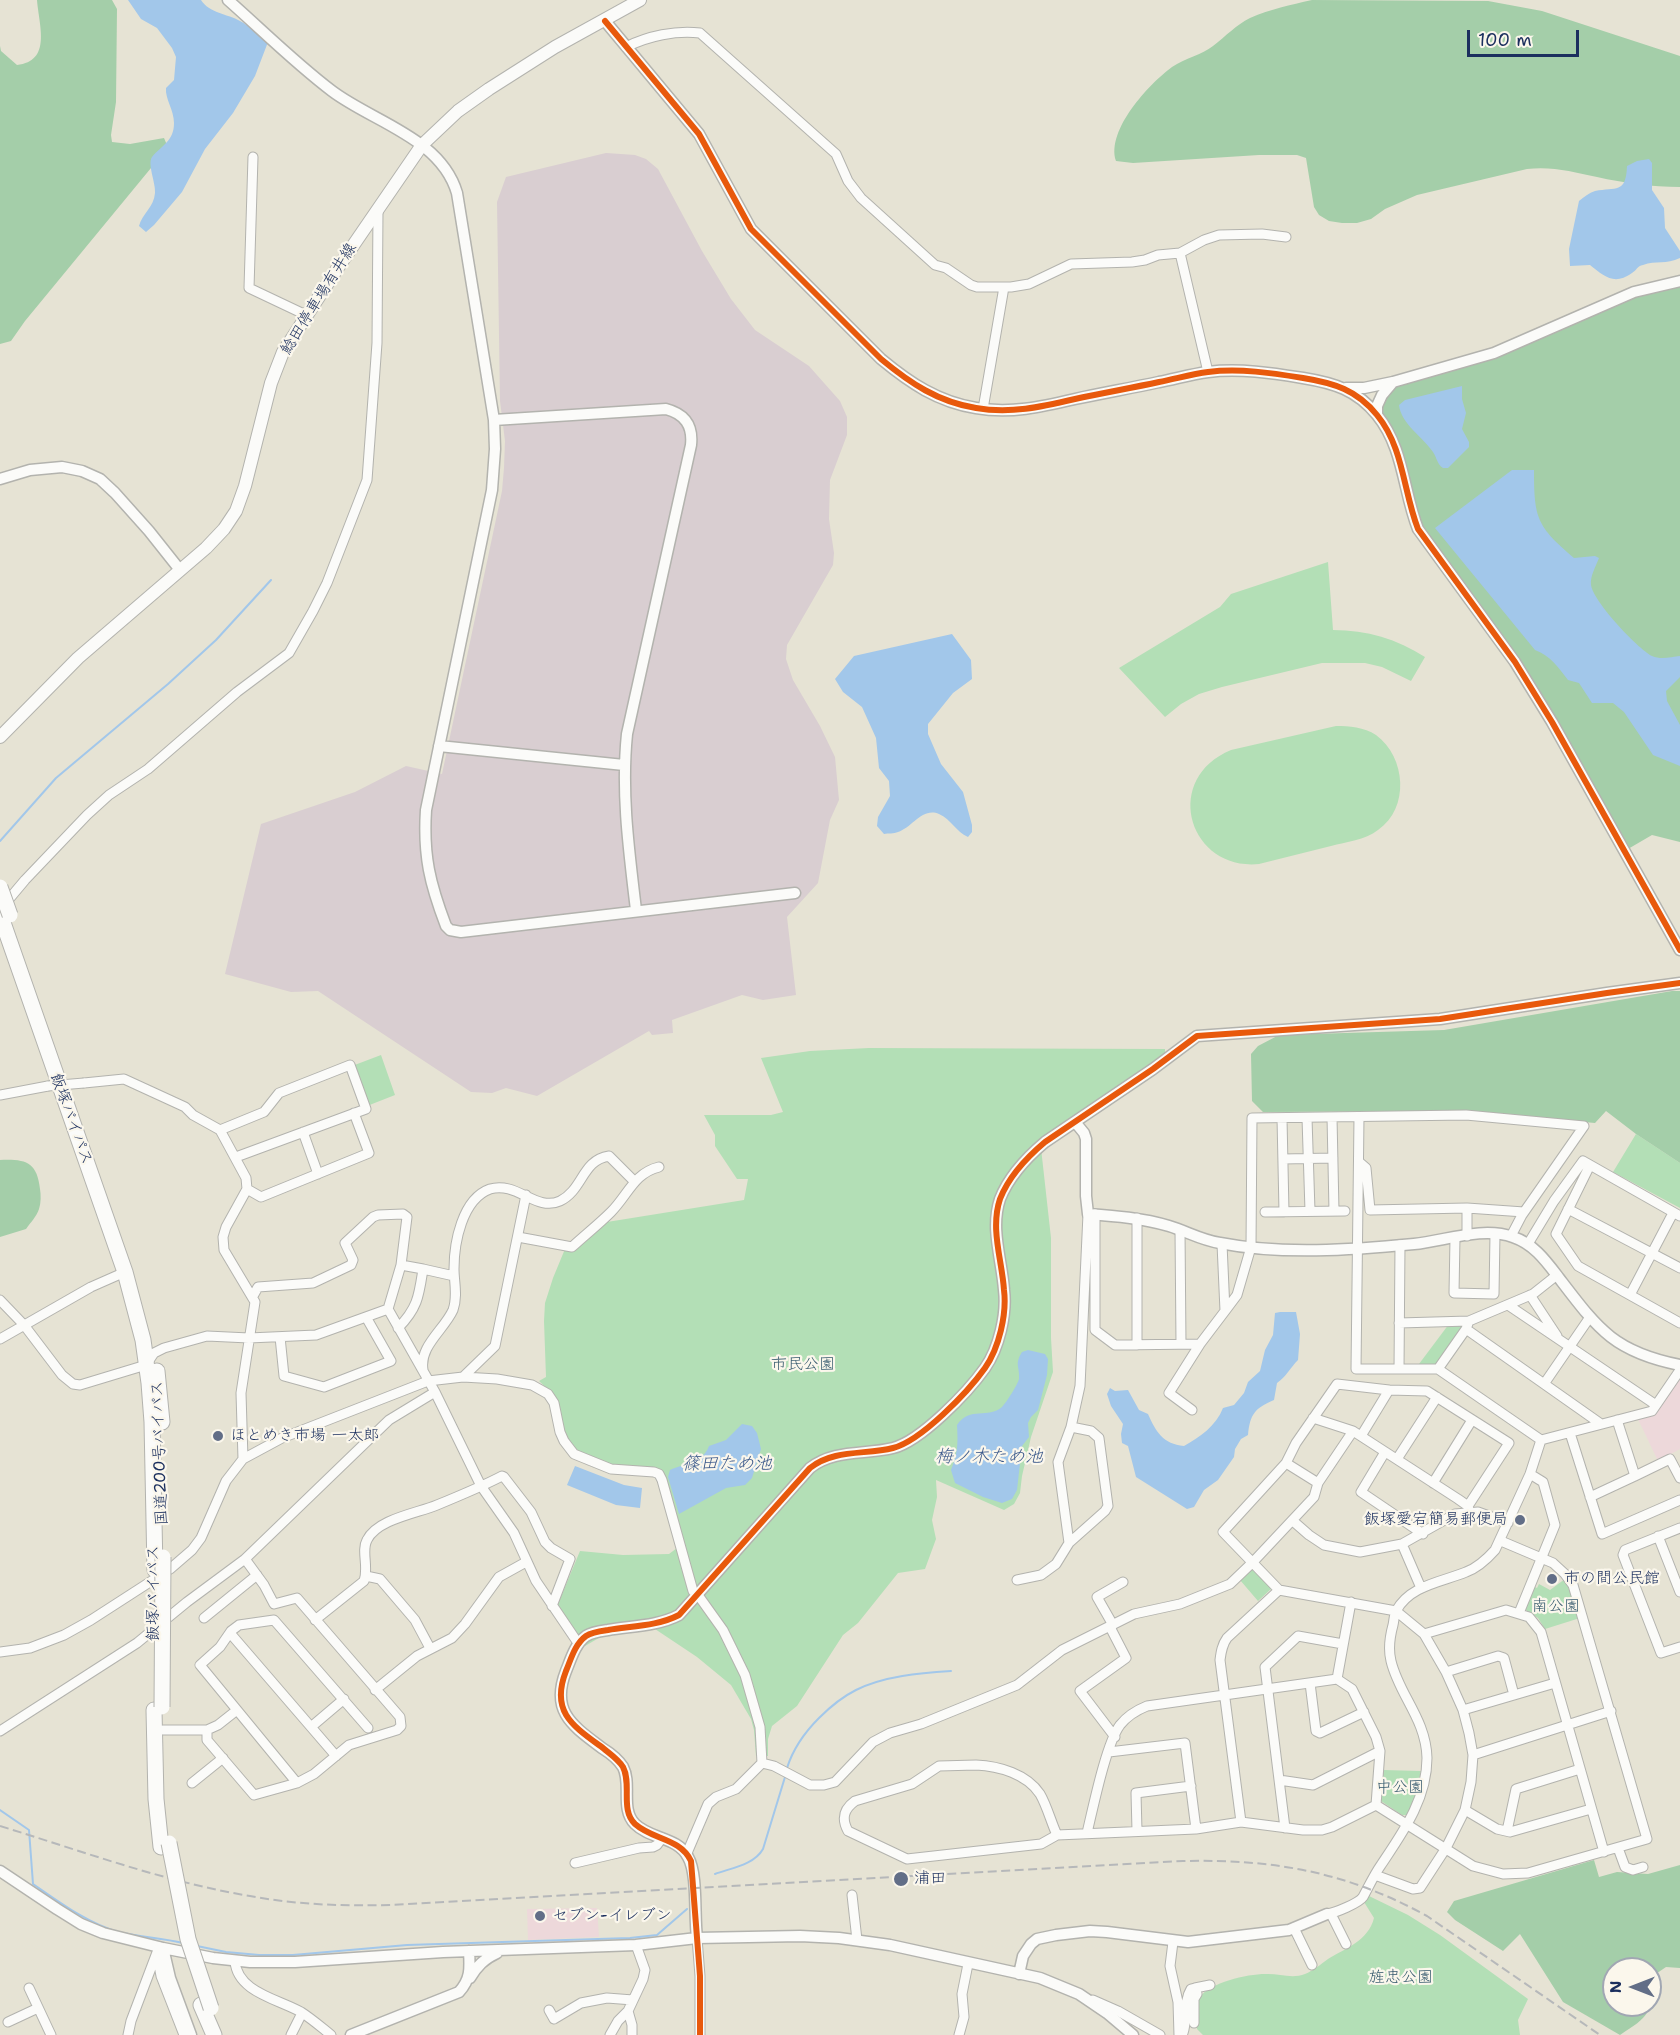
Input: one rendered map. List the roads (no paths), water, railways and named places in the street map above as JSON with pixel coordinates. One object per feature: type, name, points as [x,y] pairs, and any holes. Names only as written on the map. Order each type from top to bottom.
[{"type":"highway","name":"国道200号バイパス","points":[[0,887],[3,915],[133,1270],[150,1359],[160,1394],[163,1436],[158,1708],[163,1730],[165,1845],[206,2006],[225,2035]]},
{"type":"highway","name":"飯塚バイパス","points":[[3,915],[125,1272],[150,1359]]},
{"type":"highway","points":[[158,1708],[156,1800],[165,1845]]},
{"type":"highway","points":[[206,2006],[214,2035]]},
{"type":"main road","name":"鯰田停車場有井線","points":[[0,737],[78,658],[206,548],[224,529],[236,511],[271,383],[283,352],[422,145],[458,111],[489,89],[555,47],[640,0]]},
{"type":"street","points":[[228,0],[280,48],[333,91],[422,145],[446,169],[454,182],[457,193],[494,420],[495,449],[492,490],[426,810],[425,851],[429,876],[446,926],[450,930],[461,932],[795,893]]},
{"type":"street","points":[[604,21],[699,134],[751,229],[881,359],[903,377],[934,396],[955,404],[982,409],[1016,411],[1208,372],[1245,371],[1278,374],[1321,381],[1346,388],[1364,388],[1394,382],[1494,353],[1634,292],[1680,280]]},
{"type":"street","points":[[626,47],[636,42],[681,31],[700,33],[836,154],[848,181],[861,198],[935,265],[946,268],[971,285],[1004,287],[1029,284],[1071,264],[1145,260],[1158,255],[1180,253],[1219,235],[1262,234],[1286,237]]},
{"type":"street","points":[[253,157],[249,288],[306,315]]},
{"type":"street","points":[[3,915],[25,880],[108,795],[148,769],[237,692],[289,653],[313,611],[327,583],[367,480],[377,343],[378,209]]},
{"type":"street","points":[[1180,253],[1208,372]]},
{"type":"street","points":[[982,409],[1004,287]]},
{"type":"street","points":[[1377,415],[1377,406],[1382,395],[1394,382]]},
{"type":"street","points":[[1346,388],[1364,401],[1390,434],[1396,447],[1410,509],[1418,530],[1515,662],[1552,722],[1680,950]]},
{"type":"street","points":[[494,420],[666,409],[681,414],[690,425],[691,445],[632,706],[624,765],[625,811],[636,910]]},
{"type":"street","points":[[0,479],[49,467],[82,471],[100,479],[149,531],[180,570]]},
{"type":"street","points":[[440,746],[624,765]]},
{"type":"street","points":[[700,2035],[700,1976],[693,1874],[687,1853],[676,1844],[649,1833],[634,1823],[627,1810],[623,1767],[614,1757],[579,1732],[565,1715],[561,1706],[562,1683],[578,1643],[588,1634],[663,1622],[679,1615],[810,1468],[818,1462],[834,1456],[890,1449],[908,1442],[950,1406],[984,1369],[997,1344],[1004,1308],[1005,1291],[998,1258],[997,1222],[1001,1199],[1017,1169],[1030,1155],[1044,1142],[1173,1055],[1197,1036],[1440,1019],[1680,983]]},
{"type":"street","points":[[220,1130],[264,1112],[279,1093],[350,1065],[366,1109],[236,1157]]},
{"type":"street","points":[[0,1095],[48,1086],[124,1079],[185,1107],[193,1115],[220,1130],[246,1178],[247,1189],[226,1227],[223,1237],[224,1250],[253,1296],[256,1309],[241,1393],[243,1459]]},
{"type":"street","points":[[247,1189],[261,1197],[369,1153],[354,1113]]},
{"type":"street","points":[[1192,1410],[1169,1393],[1200,1344],[1238,1295],[1251,1247],[1252,1118],[1466,1115],[1584,1126],[1524,1212],[1511,1236]]},
{"type":"street","points":[[1332,1117],[1334,1211]]},
{"type":"street","points":[[1359,1117],[1356,1369],[1438,1369],[1541,1440],[1652,1411],[1680,1370]]},
{"type":"street","points":[[1282,1118],[1284,1212]]},
{"type":"street","points":[[1307,1118],[1310,1211]]},
{"type":"street","points":[[1075,1122],[1084,1133],[1087,1145],[1086,1196],[1092,1214],[1095,1330],[1115,1345],[1200,1344]]},
{"type":"street","points":[[303,1132],[318,1174]]},
{"type":"street","points":[[426,1378],[422,1363],[424,1354],[450,1317],[455,1305],[454,1266],[464,1214],[474,1200],[488,1190],[508,1188],[543,1203],[561,1200],[573,1191],[593,1161],[609,1156],[634,1181]]},
{"type":"street","points":[[1283,1160],[1333,1158]]},
{"type":"street","points":[[1528,1244],[1582,1161],[1590,1165],[1676,1214],[1630,1295]]},
{"type":"street","points":[[1359,1162],[1366,1168],[1370,1210],[1467,1208],[1524,1212]]},
{"type":"street","points":[[1590,1165],[1556,1234],[1578,1266],[1680,1323]]},
{"type":"street","points":[[518,1237],[572,1247],[613,1210],[634,1181],[647,1170],[659,1167]]},
{"type":"street","points":[[463,1377],[495,1346],[526,1195]]},
{"type":"street","points":[[1467,1208],[1454,1293],[1494,1294],[1495,1234]]},
{"type":"street","points":[[1568,1209],[1680,1268]]},
{"type":"street","points":[[1265,1212],[1345,1211]]},
{"type":"street","points":[[253,1296],[258,1287],[313,1283],[351,1265],[353,1260],[345,1243],[378,1215],[403,1214],[406,1216],[401,1265],[388,1309],[435,1392],[481,1486],[514,1533],[536,1581],[578,1643]]},
{"type":"street","points":[[1092,1214],[1137,1218],[1180,1230],[1202,1240],[1251,1247],[1358,1249],[1483,1233],[1511,1236],[1528,1244],[1542,1255],[1590,1317],[1613,1340],[1639,1354],[1680,1365]]},
{"type":"street","points":[[1069,1543],[1058,1462],[1071,1427],[1080,1386],[1092,1214]]},
{"type":"street","points":[[1137,1218],[1137,1345]]},
{"type":"street","points":[[1180,1230],[1180,1344]]},
{"type":"street","points":[[1222,1244],[1224,1311]]},
{"type":"street","points":[[1399,1369],[1400,1245]]},
{"type":"street","points":[[401,1265],[454,1276]]},
{"type":"street","points":[[398,1328],[411,1316],[416,1306],[420,1295],[423,1269]]},
{"type":"street","points":[[0,1339],[91,1287],[125,1272]]},
{"type":"street","points":[[1399,1323],[1468,1325],[1530,1295],[1557,1275]]},
{"type":"street","points":[[1530,1295],[1560,1340]]},
{"type":"street","points":[[0,1300],[24,1325],[62,1375],[73,1384],[80,1385],[150,1359],[172,1345],[207,1336],[249,1338],[316,1335],[388,1309]]},
{"type":"street","points":[[1508,1305],[1656,1405]]},
{"type":"street","points":[[280,1337],[284,1376],[324,1387],[391,1361],[366,1317]]},
{"type":"street","points":[[1544,1384],[1590,1317]]},
{"type":"street","points":[[1438,1369],[1468,1325]]},
{"type":"street","points":[[1468,1325],[1601,1425]]},
{"type":"street","points":[[0,1652],[30,1648],[64,1635],[170,1569],[192,1550],[201,1538],[226,1481],[243,1459],[282,1438],[426,1378],[463,1377],[519,1382],[539,1388],[548,1394],[554,1403],[560,1432],[574,1454],[611,1469],[658,1474],[662,1480],[693,1591],[723,1630],[745,1675],[760,1727],[762,1763],[736,1789],[716,1797],[708,1804],[687,1853]]},
{"type":"street","points":[[1293,1521],[1324,1545],[1343,1550],[1360,1552],[1402,1544],[1468,1509],[1509,1443],[1428,1391],[1389,1390],[1337,1384],[1296,1443],[1286,1463],[1223,1532],[1279,1590],[1396,1611],[1424,1634],[1446,1672],[1463,1710],[1473,1755],[1471,1782],[1465,1810],[1446,1848],[1420,1888],[1375,1875]]},
{"type":"street","points":[[762,1763],[774,1766],[810,1785],[836,1782],[873,1742],[890,1733],[921,1724],[1017,1685],[1062,1650],[1134,1614],[1180,1604],[1230,1584],[1314,1497],[1318,1483],[1389,1390]]},
{"type":"street","points":[[0,1731],[137,1643],[245,1559],[389,1420],[435,1392]]},
{"type":"street","points":[[1397,1460],[1437,1397]]},
{"type":"street","points":[[1313,1418],[1357,1434],[1433,1483],[1468,1509],[1494,1516],[1508,1523]]},
{"type":"street","points":[[1433,1483],[1472,1420]]},
{"type":"street","points":[[1617,1420],[1635,1476]]},
{"type":"street","points":[[1017,1580],[1041,1575],[1056,1564],[1069,1543],[1108,1506],[1099,1438],[1091,1431],[1071,1427]]},
{"type":"street","points":[[1570,1433],[1602,1534],[1680,1500]]},
{"type":"street","points":[[1019,1974],[1023,1956],[1037,1939],[1081,1932],[1107,1932],[1173,1942],[1188,1942],[1276,1933],[1294,1928],[1362,1899],[1407,1825],[1420,1798],[1425,1774],[1427,1756],[1420,1721],[1391,1661],[1391,1634],[1396,1611],[1421,1588],[1467,1572],[1488,1558],[1501,1541],[1530,1474],[1541,1440]]},
{"type":"street","points":[[1385,1452],[1361,1492],[1423,1534]]},
{"type":"street","points":[[1590,1497],[1670,1460],[1680,1478]]},
{"type":"street","points":[[1286,1463],[1318,1483]]},
{"type":"street","points":[[1519,1613],[1555,1525],[1543,1482],[1530,1474]]},
{"type":"street","points":[[315,1620],[364,1581],[366,1576],[365,1543],[376,1530],[396,1519],[434,1507],[502,1476],[531,1512],[545,1542],[570,1559],[552,1606]]},
{"type":"street","points":[[1680,1528],[1625,1550],[1623,1555],[1661,1653],[1680,1647]]},
{"type":"street","points":[[1658,1536],[1680,1592]]},
{"type":"street","points":[[1376,1805],[1473,1866],[1503,1874],[1528,1873],[1647,1839],[1575,1590],[1565,1574],[1553,1563],[1501,1541]]},
{"type":"street","points":[[1402,1544],[1421,1588]]},
{"type":"street","points":[[207,1730],[207,1740],[254,1795],[297,1783],[314,1774],[350,1745],[397,1730],[401,1726],[400,1717],[297,1598],[274,1604],[245,1559]]},
{"type":"street","points":[[375,1690],[417,1656],[452,1638],[499,1577],[526,1562]]},
{"type":"street","points":[[204,1618],[257,1575]]},
{"type":"street","points":[[366,1576],[380,1579],[415,1620],[430,1648]]},
{"type":"street","points":[[1114,1737],[1080,1691],[1126,1658],[1097,1596],[1122,1582]]},
{"type":"street","points":[[1241,1822],[1220,1660],[1224,1643],[1279,1590]]},
{"type":"street","points":[[225,1601],[230,1611]]},
{"type":"street","points":[[1337,1679],[1351,1602]]},
{"type":"street","points":[[1424,1634],[1506,1610],[1529,1617],[1541,1632],[1604,1852]]},
{"type":"street","points":[[297,1783],[200,1665],[220,1647],[238,1625],[274,1620],[367,1728]]},
{"type":"street","points":[[230,1633],[336,1756]]},
{"type":"street","points":[[1284,1828],[1265,1667],[1298,1636],[1343,1644]]},
{"type":"street","points":[[1446,1672],[1498,1656],[1504,1658],[1514,1695]]},
{"type":"street","points":[[1087,1833],[1114,1737],[1118,1727],[1126,1718],[1147,1706],[1337,1679],[1352,1689],[1376,1737],[1380,1750],[1376,1805]]},
{"type":"street","points":[[1310,1683],[1316,1731],[1320,1733],[1364,1712]]},
{"type":"street","points":[[1463,1710],[1555,1683]]},
{"type":"street","points":[[311,1727],[344,1699]]},
{"type":"street","points":[[163,1730],[207,1730],[218,1725],[237,1710]]},
{"type":"street","points":[[1473,1755],[1611,1711]]},
{"type":"street","points":[[1109,1752],[1185,1743],[1196,1829]]},
{"type":"street","points":[[1279,1780],[1313,1785],[1380,1750]]},
{"type":"street","points":[[192,1784],[223,1758]]},
{"type":"street","points":[[1057,1835],[1039,1794],[1025,1779],[1002,1769],[982,1765],[939,1766],[912,1784],[855,1801],[849,1806],[843,1820],[848,1831],[907,1859],[1041,1844],[1057,1835],[1196,1829],[1241,1822],[1322,1830],[1376,1805]]},
{"type":"street","points":[[1508,1832],[1516,1789],[1580,1769]]},
{"type":"street","points":[[1137,1831],[1136,1793],[1191,1786]]},
{"type":"street","points":[[1465,1810],[1497,1829],[1508,1832],[1592,1809]]},
{"type":"street","points":[[575,1863],[639,1848],[653,1848],[662,1838]]},
{"type":"street","points":[[1618,1848],[1625,1867],[1633,1870],[1643,1867]]},
{"type":"street","points":[[0,1871],[81,1923],[119,1938],[160,1949],[235,1961],[295,1962],[443,1952],[636,1946],[697,1938],[800,1936],[857,1940],[890,1945],[1040,1978],[1118,2011],[1160,2035]]},
{"type":"street","points":[[852,1895],[857,1940]]},
{"type":"street","points":[[1329,1914],[1346,1944]]},
{"type":"street","points":[[1294,1928],[1312,1965]]},
{"type":"street","points":[[1173,1942],[1170,1966],[1178,2002],[1181,2035]]},
{"type":"street","points":[[610,2035],[618,2021],[628,2011],[643,1979],[645,1970],[636,1946]]},
{"type":"street","points":[[128,2035],[148,1971],[160,1949]]},
{"type":"street","points":[[160,1949],[161,1976],[184,2035]]},
{"type":"street","points":[[160,1949],[191,2035]]},
{"type":"street","points":[[468,1981],[470,1951]]},
{"type":"street","points":[[351,2035],[375,2030],[452,1996],[459,1992],[476,1967],[485,1959],[502,1951]]},
{"type":"street","points":[[443,1952],[462,1964],[468,1981]]},
{"type":"street","points":[[235,1961],[236,1971],[248,1986],[302,2013],[331,2035]]},
{"type":"street","points":[[959,2035],[964,2018],[962,1994],[968,1964]]},
{"type":"street","points":[[1181,2035],[1186,2026],[1188,1994],[1191,1989],[1210,1985]]},
{"type":"street","points":[[29,1988],[51,2035]]},
{"type":"street","points":[[1194,2023],[1196,1988]]},
{"type":"street","points":[[1079,1994],[1133,2035]]},
{"type":"street","points":[[549,2010],[554,2019],[581,2003],[607,1998],[633,2000]]},
{"type":"street","points":[[8,2022],[38,2008]]},
{"type":"street","points":[[628,2011],[632,2035]]},
{"type":"street","points":[[291,2035],[302,2013]]},
{"type":"water","points":[[128,0],[201,0],[214,11],[244,23],[268,42],[255,76],[233,113],[205,149],[182,192],[146,232],[139,226],[154,198],[151,160],[170,139],[173,129],[174,118],[166,88],[174,80],[176,57],[157,28],[141,19]]},
{"type":"water","points":[[1649,159],[1652,163],[1652,190],[1664,208],[1665,228],[1680,251],[1680,258],[1638,267],[1620,279],[1605,276],[1590,265],[1570,266],[1569,249],[1579,201],[1595,191],[1614,189],[1622,185],[1625,181],[1627,166]]},
{"type":"water","points":[[1462,386],[1462,399],[1466,413],[1462,429],[1469,442],[1469,447],[1448,468],[1443,468],[1429,446],[1404,418],[1399,405],[1405,400]]},
{"type":"water","points":[[1512,470],[1534,470],[1537,511],[1552,538],[1574,558],[1595,556],[1599,558],[1592,575],[1591,585],[1599,602],[1617,624],[1636,644],[1652,656],[1662,658],[1680,656],[1680,677],[1666,691],[1667,701],[1680,725],[1680,766],[1653,755],[1624,712],[1613,703],[1592,703],[1579,683],[1568,680],[1550,659],[1535,650],[1435,528]]},
{"type":"water","points":[[952,634],[971,660],[972,679],[953,693],[928,724],[928,734],[941,764],[963,792],[972,832],[968,837],[943,816],[927,813],[903,830],[884,834],[877,826],[878,817],[890,796],[889,781],[879,768],[876,738],[862,707],[843,692],[835,679],[854,656]]},
{"type":"water","points":[[1296,1312],[1300,1334],[1298,1360],[1277,1383],[1274,1400],[1258,1409],[1252,1417],[1248,1435],[1241,1439],[1235,1449],[1234,1457],[1218,1480],[1204,1490],[1194,1507],[1187,1509],[1136,1477],[1128,1446],[1122,1443],[1123,1424],[1111,1406],[1107,1394],[1110,1388],[1115,1391],[1128,1390],[1139,1410],[1148,1414],[1165,1440],[1184,1446],[1207,1430],[1223,1408],[1234,1405],[1244,1393],[1248,1382],[1260,1371],[1265,1350],[1273,1335],[1275,1313]]},
{"type":"water","name":"梅ノ木ため池","points":[[1028,1350],[1045,1354],[1048,1359],[1047,1375],[1038,1410],[1028,1423],[1029,1437],[1022,1446],[1017,1490],[1012,1499],[1002,1503],[983,1497],[955,1483],[951,1470],[957,1448],[957,1425],[962,1419],[973,1414],[991,1412],[1002,1407],[1019,1379],[1020,1356],[1022,1352]]},
{"type":"water","name":"篠田ため池","points":[[742,1424],[752,1426],[757,1433],[761,1449],[752,1478],[745,1485],[726,1488],[679,1514],[668,1477],[670,1470],[698,1460],[709,1446],[726,1440]]},
{"type":"water","points":[[575,1466],[624,1485],[642,1488],[640,1508],[616,1505],[567,1485]]},
{"type":"waterway","points":[[0,841],[56,778],[168,684],[216,640],[271,580]]},
{"type":"waterway","points":[[787,1768],[796,1748],[809,1729],[832,1706],[851,1693],[890,1678],[951,1671]]},
{"type":"waterway","points":[[715,1874],[754,1859],[763,1849],[785,1777]]},
{"type":"waterway","points":[[0,1810],[29,1830],[33,1884],[74,1911],[107,1928],[126,1934],[183,1943]]},
{"type":"waterway","points":[[197,1946],[226,1952],[293,1955],[407,1945],[630,1938],[657,1935],[687,1909]]},
{"type":"railway","points":[[0,1826],[187,1883],[268,1899],[338,1905],[391,1905],[1183,1861],[1279,1866],[1339,1879],[1397,1901],[1427,1916],[1600,2035]]},
{"type":"place","name":"ほとめき市場 一太郎","points":[[218,1436]]},
{"type":"place","name":"飯塚愛宕簡易郵便局","points":[[1520,1520]]},
{"type":"place","name":"市の間公民館","points":[[1552,1579]]},
{"type":"place","name":"浦田","points":[[901,1879]]},
{"type":"place","name":"セブン-イレブン","points":[[540,1916]]},
{"type":"park label","name":"市民公園","points":[[803,1365]]},
{"type":"park label","name":"南公園","points":[[1556,1607]]},
{"type":"park label","name":"中公園","points":[[1400,1788]]},
{"type":"park label","name":"旌忠公園","points":[[1401,1978]]}]
